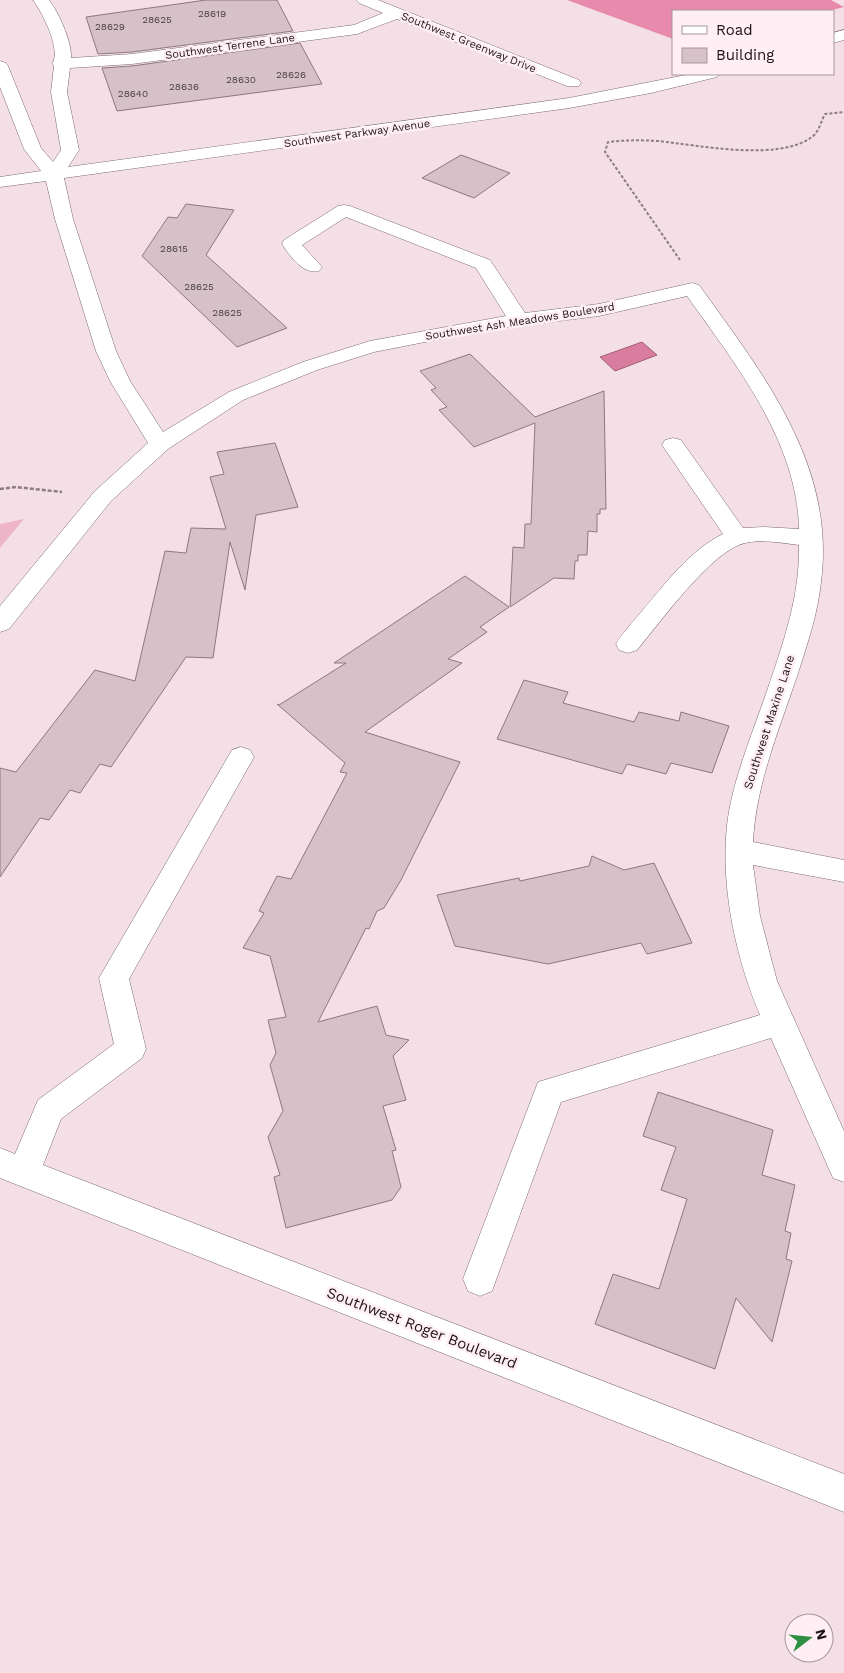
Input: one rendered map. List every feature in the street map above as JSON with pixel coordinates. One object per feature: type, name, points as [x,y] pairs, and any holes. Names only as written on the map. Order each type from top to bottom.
[{"type":"street","points":[[41,0],[48,9],[55,25],[63,54],[60,64],[61,84],[59,92],[70,150],[54,175]]},
{"type":"street","name":"Southwest Greenway Drive","points":[[364,0],[573,83]]},
{"type":"street","name":"Southwest Terrene Lane","points":[[60,64],[132,58],[357,29],[397,13]]},
{"type":"street","points":[[0,66],[33,149],[54,175],[64,219],[106,351],[120,381],[160,444]]},
{"type":"street","name":"Southwest Parkway Avenue","points":[[0,182],[569,103],[707,75]]},
{"type":"street","points":[[312,267],[292,244],[344,210],[483,264],[519,320]]},
{"type":"street","name":"Southwest Ash Meadows Boulevard","points":[[0,623],[103,496],[160,444],[236,396],[310,366],[370,347],[519,320],[599,310],[692,289]]},
{"type":"street","name":"Southwest Maxine Lane","points":[[692,289],[766,396],[789,439],[802,477],[810,520],[811,565],[804,615],[779,694],[748,780],[742,812],[739,881],[745,917],[764,988],[844,1167]]},
{"type":"street","points":[[673,445],[737,537]]},
{"type":"street","points":[[628,644],[707,556],[723,543],[737,537],[768,534],[810,538]]},
{"type":"street","points":[[12,1167],[49,1110],[131,1049],[114,978],[241,757]]},
{"type":"street","points":[[739,850],[844,871]]},
{"type":"street","points":[[480,1279],[549,1092],[779,1022]]},
{"type":"street","name":"Southwest Roger Boulevard","points":[[12,1167],[844,1494]]},
{"type":"path","points":[[692,289],[693,278],[605,152],[608,142],[632,140],[736,148],[786,148],[803,143],[814,136],[825,114],[844,112]]},
{"type":"path","points":[[0,489],[16,487],[103,496]]},
{"type":"shaded area","points":[[567,0],[831,0],[844,7],[832,10],[672,10],[672,39]]},
{"type":"shaded area","points":[[642,342],[657,355],[615,371],[600,357]]},
{"type":"shaded area","points":[[24,519],[0,548],[0,524]]},
{"type":"building","points":[[206,0],[277,0],[293,31],[132,52],[98,54],[86,17]]},
{"type":"building","points":[[300,43],[322,84],[117,111],[102,68],[132,66]]},
{"type":"building","points":[[461,155],[510,173],[474,198],[422,178]]},
{"type":"building","points":[[186,204],[234,210],[206,255],[287,328],[237,347],[142,256],[168,217],[177,218]]},
{"type":"building","points":[[470,354],[535,417],[604,391],[606,509],[600,509],[600,514],[597,514],[597,532],[588,531],[587,555],[578,555],[578,561],[575,561],[574,579],[554,578],[510,607],[513,547],[524,548],[525,524],[531,524],[535,423],[474,447],[439,410],[447,407],[431,390],[436,388],[420,371]]},
{"type":"building","points":[[275,443],[298,507],[256,515],[245,590],[230,542],[213,658],[186,657],[111,767],[100,764],[80,793],[70,790],[49,820],[40,818],[0,877],[0,768],[16,772],[95,670],[135,681],[165,551],[186,553],[191,528],[226,529],[210,477],[224,474],[217,452]]},
{"type":"building","points":[[465,576],[509,607],[480,627],[487,632],[448,659],[462,663],[365,732],[460,762],[401,880],[384,908],[377,911],[369,929],[366,928],[318,1022],[377,1006],[386,1035],[409,1040],[393,1056],[406,1100],[383,1106],[396,1150],[392,1151],[401,1187],[392,1200],[286,1228],[274,1177],[280,1175],[268,1137],[283,1111],[270,1065],[276,1053],[268,1020],[286,1017],[270,956],[243,948],[264,913],[259,911],[277,876],[291,879],[347,773],[340,772],[345,763],[277,704],[279,705],[346,663],[334,663]]},
{"type":"building","points":[[524,680],[568,692],[563,703],[634,722],[639,712],[679,721],[681,712],[729,726],[712,773],[671,763],[666,774],[627,764],[622,774],[497,739]]},
{"type":"building","points":[[592,856],[624,870],[654,863],[692,943],[647,954],[641,943],[548,964],[455,946],[437,895],[519,878],[520,881],[589,866]]},
{"type":"building","points":[[658,1092],[773,1130],[762,1175],[795,1185],[785,1231],[791,1233],[786,1259],[792,1261],[772,1342],[736,1298],[715,1369],[595,1324],[613,1274],[659,1289],[687,1199],[661,1190],[676,1147],[643,1136]]}]
